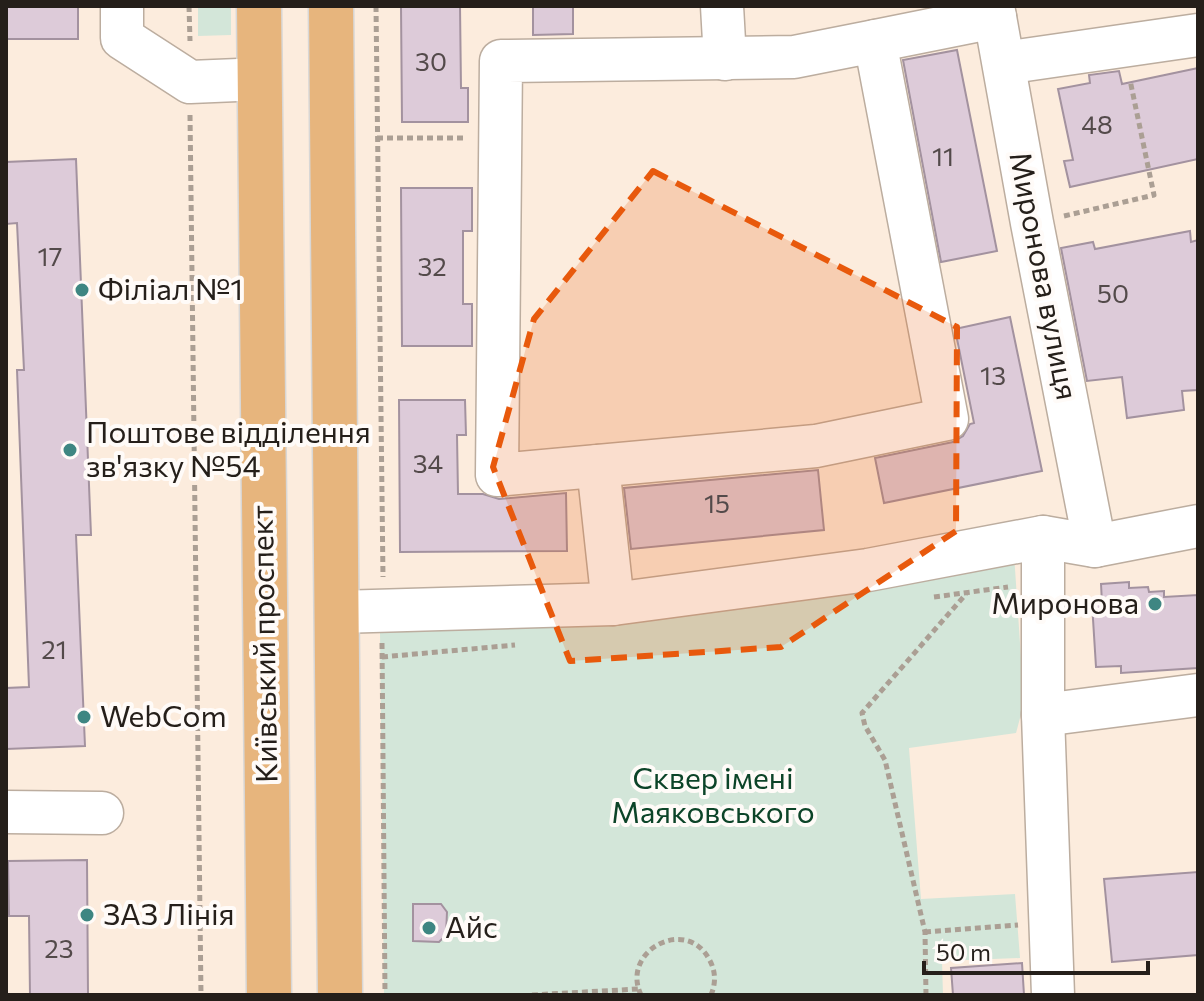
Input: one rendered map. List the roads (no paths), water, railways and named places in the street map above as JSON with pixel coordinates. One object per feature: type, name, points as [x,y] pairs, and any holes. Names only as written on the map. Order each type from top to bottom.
[{"type":"main road","name":"Київський проспект","points":[[259,6],[269,995]]},
{"type":"main road","points":[[331,6],[340,995]]},
{"type":"street","points":[[122,6],[122,38],[190,82],[260,79]]},
{"type":"street","points":[[722,6],[725,59]]},
{"type":"street","points":[[875,41],[947,419],[816,446],[497,475],[501,61],[794,57],[875,41],[994,11]]},
{"type":"street","name":"Миронова вулиця","points":[[994,11],[1095,546]]},
{"type":"street","points":[[1004,63],[1198,35]]},
{"type":"street","points":[[598,466],[613,604]]},
{"type":"street","points":[[338,612],[613,604],[868,570],[1043,537],[1095,546],[1198,526]]},
{"type":"street","points":[[1043,537],[1043,715],[1053,995]]},
{"type":"street","points":[[1043,715],[1198,695]]},
{"type":"street","points":[[6,812],[102,813]]},
{"type":"place","name":"Філіал №1","points":[[82,290]]},
{"type":"place","name":"Поштове відділення зв'язку №54","points":[[70,450]]},
{"type":"place","name":"Миронова","points":[[1155,604]]},
{"type":"place","name":"WebCom","points":[[84,717]]},
{"type":"place","name":"ЗАЗ Лінія","points":[[87,915]]},
{"type":"place","name":"Айс","points":[[429,928]]},
{"type":"park label","name":"Сквер імені Маяковського","points":[[713,796]]}]
